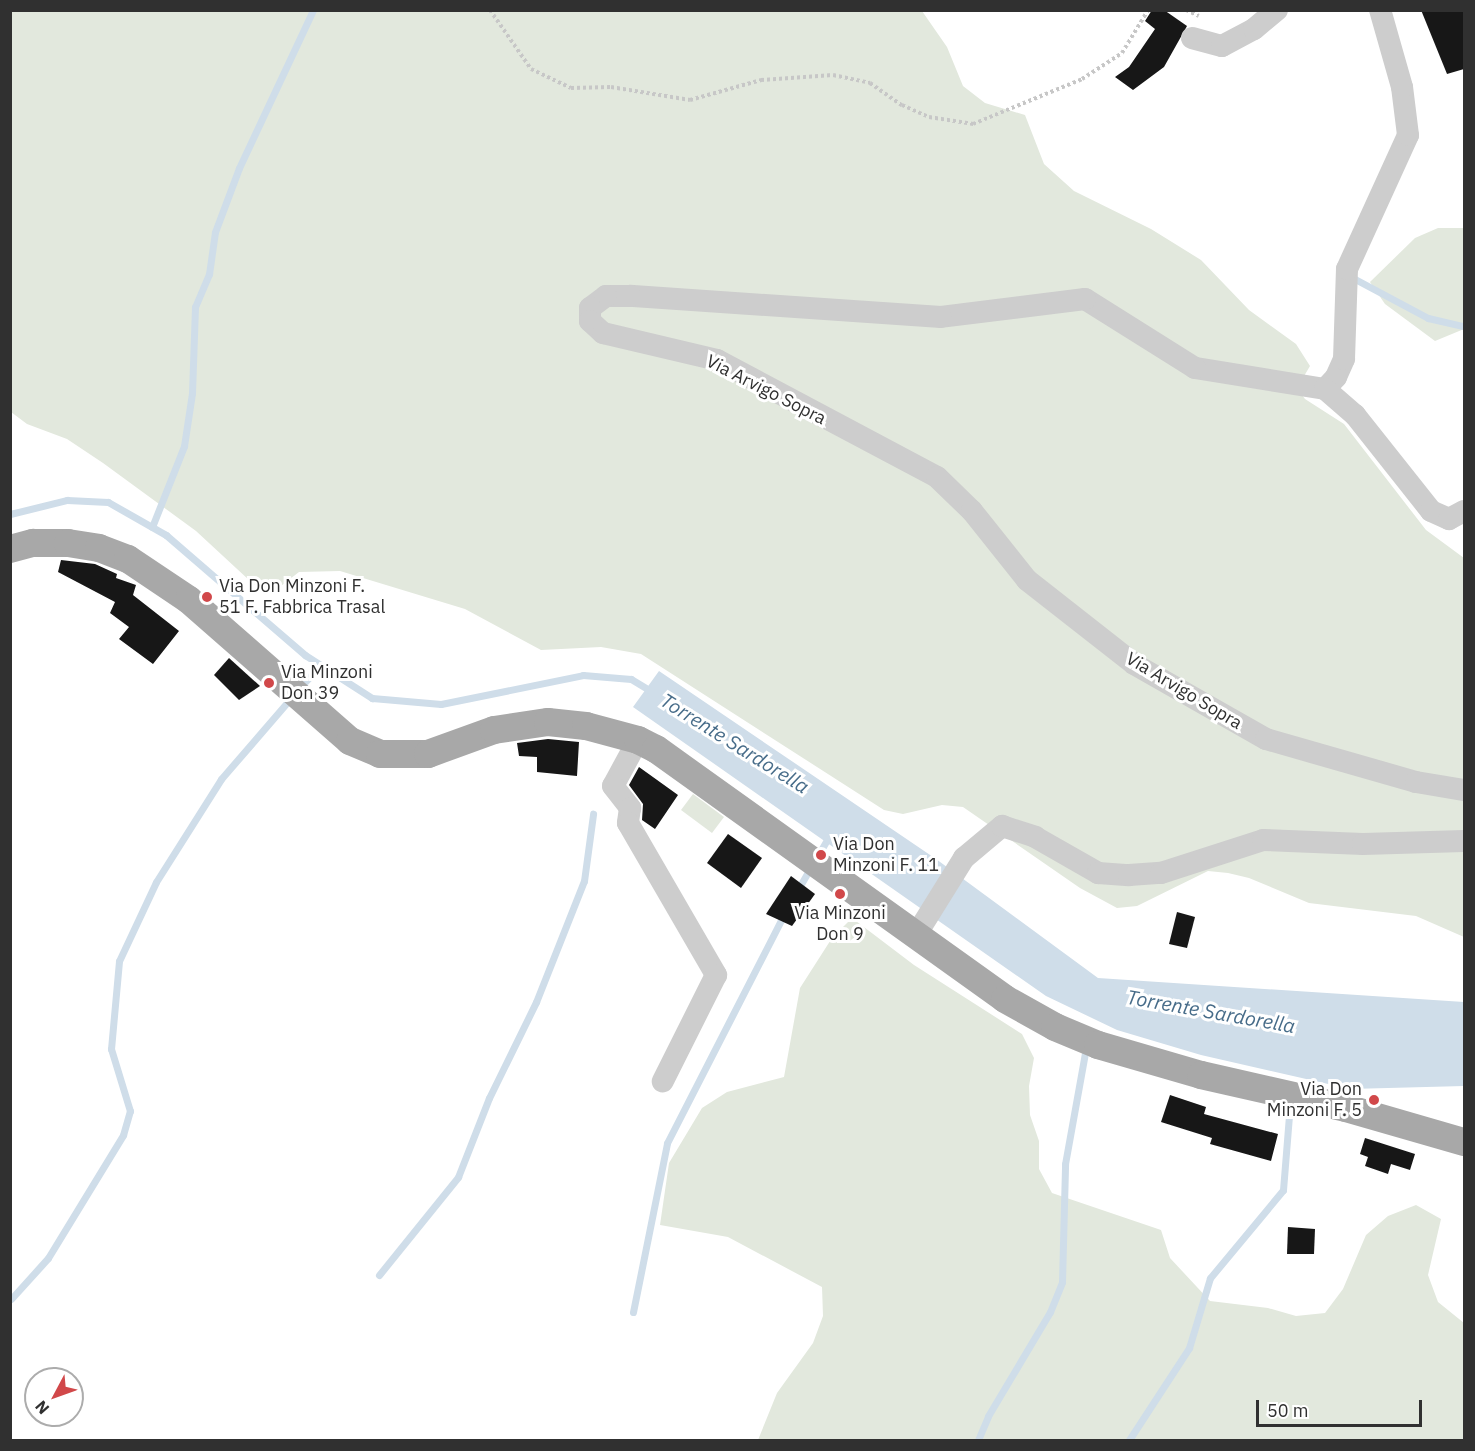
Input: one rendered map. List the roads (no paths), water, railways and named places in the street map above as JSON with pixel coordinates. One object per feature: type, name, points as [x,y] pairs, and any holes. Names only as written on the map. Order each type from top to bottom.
[{"type":"main road","points":[[10,549],[33,543],[68,543],[99,548],[128,559],[189,600],[350,741],[380,754],[428,754],[494,730],[548,722],[597,728],[638,740],[656,749],[919,930],[1005,999],[1098,1045],[1201,1075],[1311,1099],[1464,1142]]},
{"type":"street","points":[[1192,38],[1222,46],[1254,29],[1277,10]]},
{"type":"street","points":[[1380,10],[1402,87],[1408,135],[1347,269],[1344,358],[1336,377],[1325,389],[1355,415],[1431,511],[1449,519],[1464,511]]},
{"type":"street","name":"Via Arvigo Sopra","points":[[1325,389],[1195,368],[1085,299],[941,317],[630,296],[606,297],[590,308],[590,321],[603,333],[717,360],[937,477],[972,510],[1027,580],[1134,664],[1266,740],[1416,782],[1464,790]]},
{"type":"street","points":[[638,740],[613,786],[630,808],[628,823],[717,975],[663,1081]]},
{"type":"street","points":[[919,930],[964,858],[1002,826],[1035,837],[1098,873],[1129,875],[1161,873],[1263,840],[1363,844],[1464,841]]},
{"type":"water","points":[[659,671],[936,859],[1098,978],[1464,1002],[1464,1086],[1350,1089],[1201,1055],[1117,1030],[1046,996],[633,707]]},
{"type":"waterway","points":[[152,527],[184,446],[192,393],[195,307],[209,274],[215,232],[239,168],[313,10]]},
{"type":"waterway","points":[[1353,278],[1428,318],[1464,326]]},
{"type":"waterway","name":"Torrente Sardorella","points":[[10,514],[67,500],[108,502],[166,535],[305,655],[372,698],[441,704],[583,675],[631,679],[653,692]]},
{"type":"waterway","points":[[300,687],[321,665]]},
{"type":"waterway","points":[[11,1299],[48,1258],[123,1135],[130,1111],[111,1049],[119,961],[156,882],[221,779],[291,698]]},
{"type":"waterway","points":[[379,1275],[458,1177],[489,1098],[536,1002],[584,881],[593,814]]},
{"type":"waterway","points":[[817,857],[829,836]]},
{"type":"waterway","points":[[797,891],[811,867]]},
{"type":"waterway","points":[[633,1312],[667,1143],[784,914]]},
{"type":"waterway","points":[[978,1440],[988,1416],[1050,1312],[1062,1282],[1065,1164],[1086,1047]]},
{"type":"waterway","points":[[1129,1440],[1189,1348],[1210,1278],[1283,1190],[1290,1103]]},
{"type":"place","name":"Via Don Minzoni F. 51 F. Fabbrica Trasal","points":[[207,597]]},
{"type":"place","name":"Via Minzoni Don 39","points":[[269,683]]},
{"type":"place","name":"Via Don Minzoni F. 11","points":[[821,855]]},
{"type":"place","name":"Via Minzoni Don 9","points":[[840,894]]},
{"type":"place","name":"Via Don Minzoni F. 5","points":[[1374,1100]]}]
